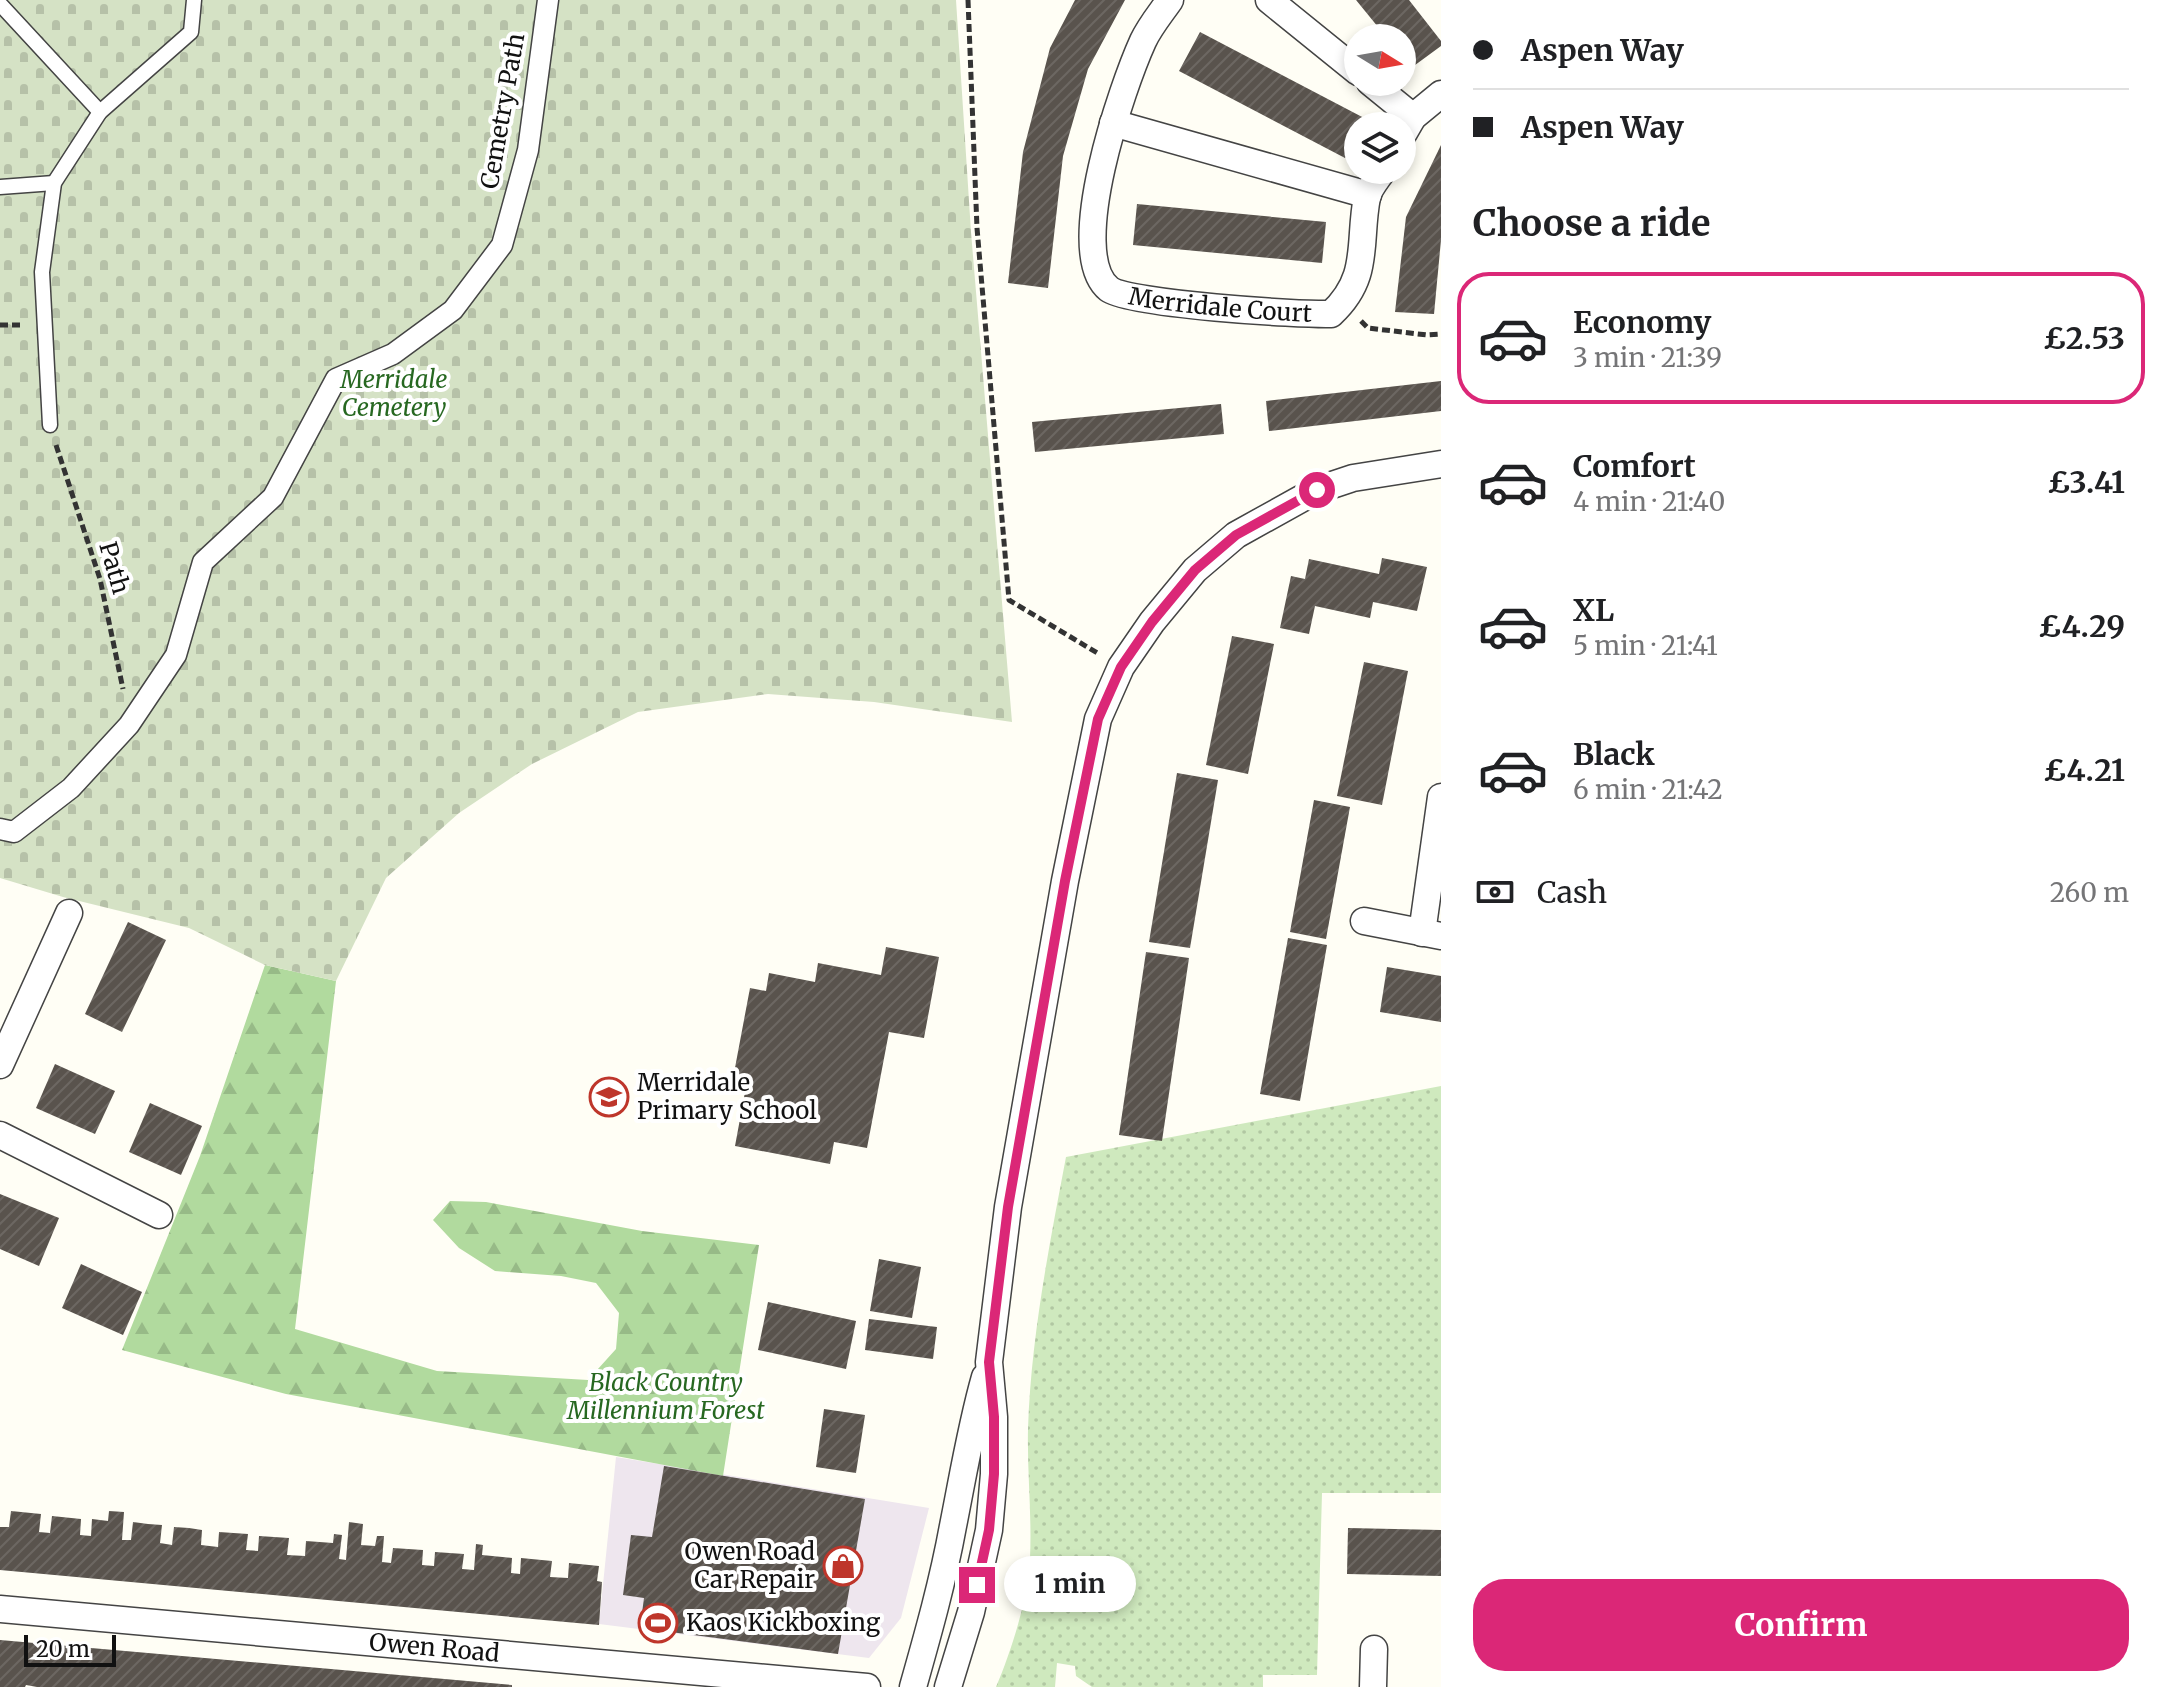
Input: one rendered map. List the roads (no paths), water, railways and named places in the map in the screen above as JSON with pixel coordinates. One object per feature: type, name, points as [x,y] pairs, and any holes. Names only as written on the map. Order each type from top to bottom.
[{"type":"street","name":"Cemetry Path","points":[[0,829],[14,832],[71,788],[129,725],[176,655],[203,562],[273,497],[336,379],[393,354],[453,310],[502,245],[528,150],[548,0]]},
{"type":"street","name":"Merridale Court","points":[[1170,0],[1145,36],[1127,78],[1096,196],[1092,237],[1095,270],[1110,290],[1139,298],[1300,315],[1331,314],[1353,288],[1361,264],[1368,195],[1375,184]]},
{"type":"street","points":[[1269,0],[1344,61]]},
{"type":"street","points":[[1416,118],[1441,94]]},
{"type":"street","points":[[1382,96],[1395,112]]},
{"type":"street","points":[[1113,123],[1368,195]]},
{"type":"street","points":[[913,1687],[932,1622],[971,1426],[989,1362],[1008,1207],[1065,881],[1098,719],[1121,667],[1152,622],[1195,570],[1236,535],[1317,490],[1353,478],[1441,464]]},
{"type":"street","points":[[1364,921],[1432,935],[1441,797]]},
{"type":"street","points":[[0,1065],[69,913]]},
{"type":"street","points":[[0,1135],[159,1215]]},
{"type":"street","points":[[948,1687],[971,1612],[989,1530],[994,1474],[994,1417],[989,1362]]},
{"type":"street","name":"Owen Road","points":[[0,1609],[867,1687]]},
{"type":"street","points":[[1373,1687],[1374,1649]]},
{"type":"lane","points":[[50,425],[42,272],[54,183],[100,112],[191,32],[194,0]]},
{"type":"lane","points":[[0,4],[100,112]]},
{"type":"lane","points":[[0,187],[54,183]]},
{"type":"place","name":"Merridale Primary School","points":[[609,1097]]},
{"type":"place","name":"Owen Road Car Repair","points":[[843,1566]]},
{"type":"place","name":"Kaos Kickboxing","points":[[658,1623]]},
{"type":"park label","name":"Merridale Cemetery","points":[[394,394]]},
{"type":"park label","name":"Black Country Millennium Forest","points":[[666,1397]]}]
